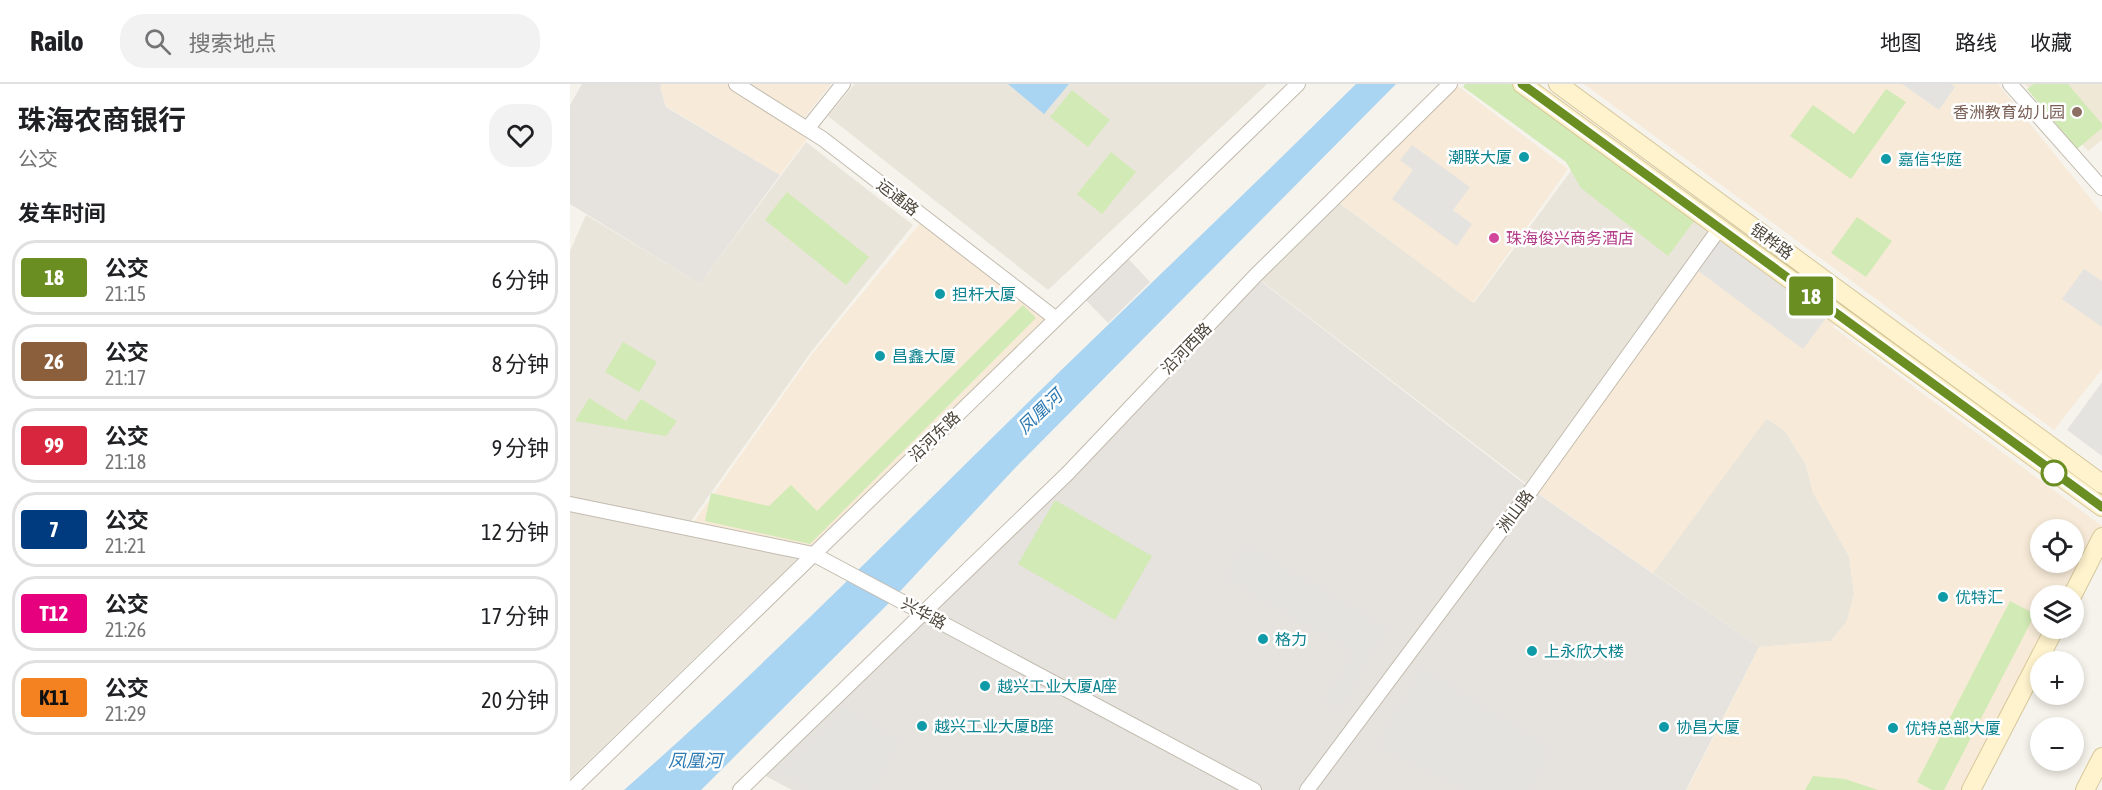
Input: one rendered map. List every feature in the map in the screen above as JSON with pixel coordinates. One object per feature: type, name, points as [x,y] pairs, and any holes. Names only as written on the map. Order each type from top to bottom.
[{"type":"main road","name":"银桦路","points":[[1522,84],[2102,507]]},
{"type":"main road","name":"银桦路","points":[[1558,84],[2102,484]]},
{"type":"main road","points":[[2078,585],[2102,537]]},
{"type":"main road","points":[[1971,790],[2049,639]]},
{"type":"main road","points":[[2085,790],[2102,757]]},
{"type":"street","name":"运通路","points":[[736,84],[807,129],[1055,318]]},
{"type":"street","points":[[807,129],[843,84]]},
{"type":"street","name":"沿河东路","points":[[571,790],[1298,84]]},
{"type":"street","name":"沿河西路","points":[[740,790],[1068,473],[1255,276],[1450,84]]},
{"type":"street","points":[[2010,84],[2102,188]]},
{"type":"street","name":"洲山路","points":[[1307,790],[1539,479],[1719,229]]},
{"type":"street","name":"兴华路","points":[[570,504],[813,554],[1254,790]]},
{"type":"shaded area","points":[[582,84],[662,84],[660,88],[666,107],[780,175],[700,284],[570,204],[570,105]]},
{"type":"shaded area","points":[[662,84],[735,84],[812,132],[780,175],[666,106],[660,88]]},
{"type":"shaded area","points":[[751,84],[831,84],[804,118]]},
{"type":"shaded area","points":[[855,84],[1267,84],[1048,290],[828,116]]},
{"type":"shaded area","points":[[1455,84],[1568,169],[1473,303],[1331,196]]},
{"type":"shaded area","points":[[1584,84],[1998,84],[2102,213],[2102,369],[2054,430]]},
{"type":"shaded area","points":[[1902,84],[1951,84],[1955,87],[1939,110]]},
{"type":"shaded area","name":"香洲教育幼儿园","points":[[2025,84],[2102,84],[2102,140],[2088,151]]},
{"type":"shaded area","points":[[1595,138],[1719,229],[1532,488],[1255,276],[1330,196],[1474,303]]},
{"type":"shaded area","points":[[806,142],[913,225],[811,352],[691,521],[570,498],[570,251],[586,215],[700,284]]},
{"type":"shaded area","points":[[1412,145],[1470,187],[1453,210],[1472,224],[1457,246],[1392,199],[1413,170],[1400,160]]},
{"type":"shaded area","points":[[922,221],[1047,318],[812,549],[693,523],[812,354]]},
{"type":"shaded area","points":[[1719,229],[1840,317],[1833,327],[2102,526],[2102,537],[2084,572],[2084,519],[2030,519],[2030,573],[2083,573],[2077,585],[2030,585],[2030,639],[2049,639],[2043,651],[2030,651],[2030,675],[1970,790],[1687,790],[1759,647],[1831,641],[1847,621],[1854,594],[1849,556],[1813,493],[1806,465],[1785,431],[1767,418],[1653,573],[1532,489]]},
{"type":"shaded area","points":[[1720,239],[1827,317],[1803,349],[1697,270]]},
{"type":"shaded area","points":[[1123,253],[1150,282],[1108,323],[1080,294]]},
{"type":"shaded area","points":[[2084,269],[2102,281],[2102,327],[2062,299]]},
{"type":"shaded area","points":[[1254,276],[1531,489],[1759,647],[1686,790],[792,790],[762,774]]},
{"type":"shaded area","points":[[2102,382],[2102,456],[2067,430]]},
{"type":"shaded area","points":[[1766,418],[1785,431],[1806,465],[1813,492],[1849,556],[1854,594],[1847,621],[1831,641],[1759,647],[1653,573]]},
{"type":"shaded area","points":[[570,509],[800,556],[570,779]]},
{"type":"shaded area","points":[[1245,542],[1390,627],[1340,713],[1321,702],[1350,653],[1223,579]]},
{"type":"shaded area","points":[[1420,664],[1552,747],[1531,790],[1460,790],[1376,747]]},
{"type":"shaded area","points":[[844,706],[903,740],[874,790],[808,790],[776,772]]},
{"type":"green space","points":[[1465,84],[1511,84],[1695,220],[1668,256],[1581,188],[1566,162],[1463,87]]},
{"type":"green space","name":"香洲教育幼儿园","points":[[2034,84],[2068,84],[2102,124],[2102,128],[2077,149],[2027,89]]},
{"type":"green space","points":[[1886,89],[1906,102],[1851,179],[1790,136],[1813,105],[1854,134]]},
{"type":"green space","points":[[1072,90],[1110,120],[1088,147],[1050,117]]},
{"type":"green space","points":[[1111,152],[1136,172],[1102,214],[1077,194]]},
{"type":"green space","points":[[787,192],[869,257],[846,285],[765,220]]},
{"type":"green space","points":[[1857,217],[1892,241],[1866,277],[1831,253]]},
{"type":"green space","points":[[1023,305],[1036,318],[810,544],[705,521],[711,493],[769,506],[791,485],[817,511]]},
{"type":"green space","points":[[623,342],[657,362],[639,392],[605,372]]},
{"type":"green space","points":[[589,398],[626,421],[641,399],[677,421],[666,436],[575,421]]},
{"type":"green space","points":[[1055,500],[1152,556],[1115,620],[1018,564]]},
{"type":"green space","points":[[2010,601],[2030,611],[2030,624],[1944,790],[1932,790],[1917,782]]},
{"type":"green space","points":[[1813,776],[1845,779],[1878,790],[1805,790]]},
{"type":"water","points":[[1008,84],[1069,84],[1044,114]]},
{"type":"water","name":"凤凰河","points":[[1356,84],[1396,84],[1016,467],[890,602],[701,790],[624,790],[813,614]]},
{"type":"bus line","name":"18","points":[[1522,84],[1933,386],[2102,507]]},
{"type":"place","name":"香洲教育幼儿园","points":[[2077,112]]},
{"type":"place","name":"潮联大厦","points":[[1524,157]]},
{"type":"place","name":"嘉信华庭","points":[[1886,159]]},
{"type":"place","name":"珠海俊兴商务酒店","points":[[1494,238]]},
{"type":"place","name":"担杆大厦","points":[[940,294]]},
{"type":"place","name":"昌鑫大厦","points":[[880,356]]},
{"type":"place","name":"优特汇","points":[[1943,597]]},
{"type":"place","name":"格力","points":[[1263,639]]},
{"type":"place","name":"上永欣大楼","points":[[1532,651]]},
{"type":"place","name":"越兴工业大厦A座","points":[[985,686]]},
{"type":"place","name":"越兴工业大厦B座","points":[[922,726]]},
{"type":"place","name":"协昌大厦","points":[[1664,727]]},
{"type":"place","name":"优特总部大厦","points":[[1893,728]]}]
